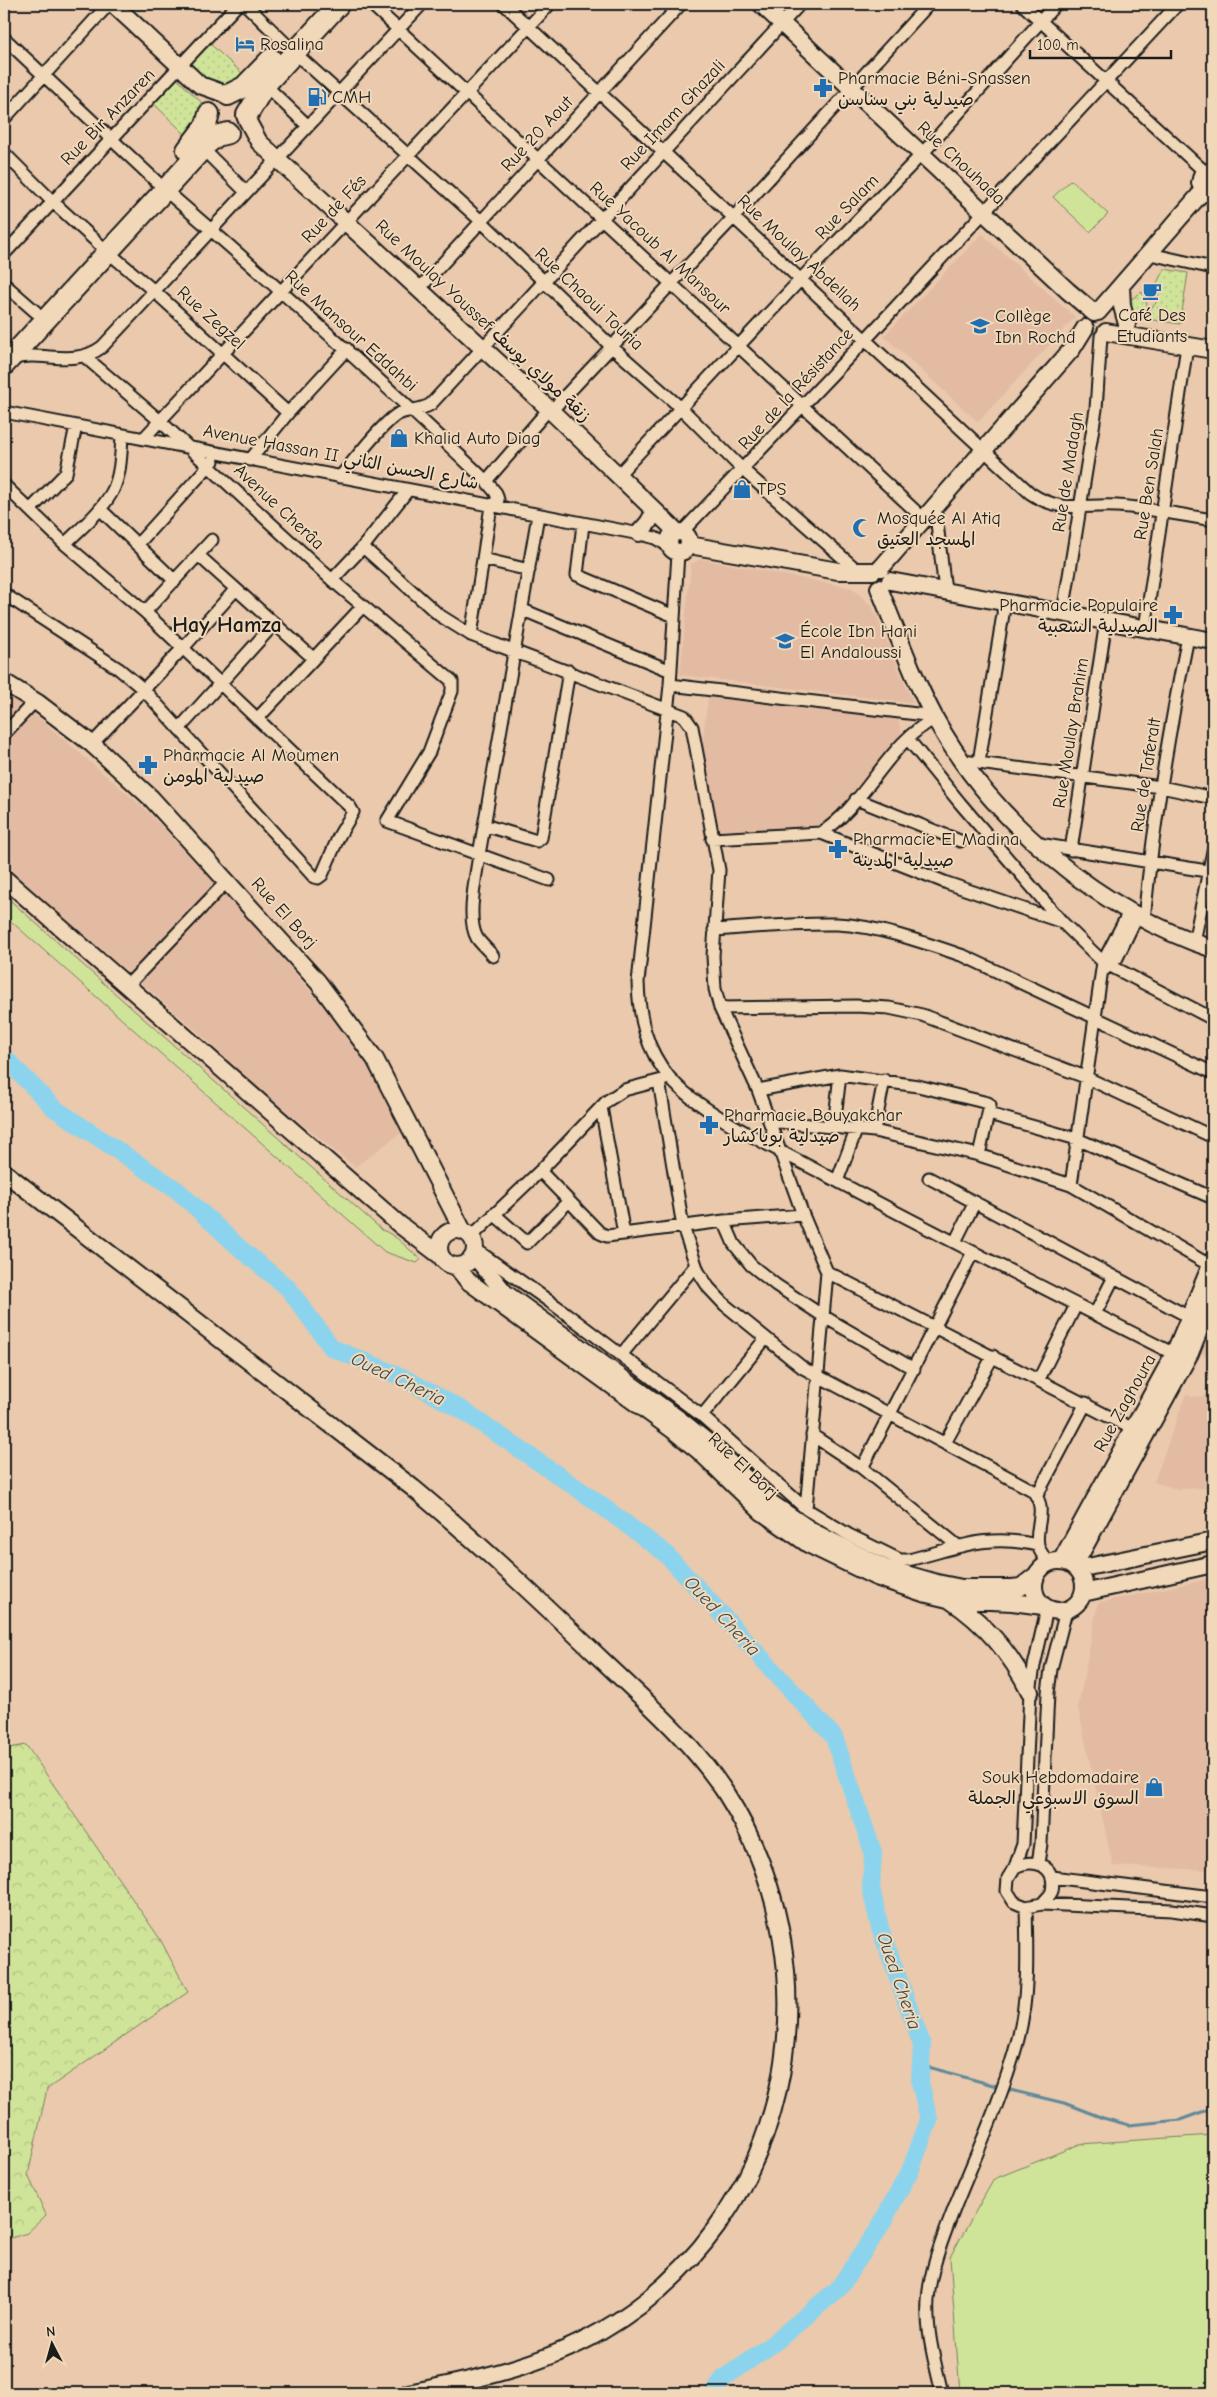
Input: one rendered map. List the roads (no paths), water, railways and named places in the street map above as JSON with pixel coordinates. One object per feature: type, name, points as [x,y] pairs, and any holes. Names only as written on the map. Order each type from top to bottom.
[{"type":"highway","points":[[161,186],[218,136],[238,125],[321,4]]},
{"type":"highway","points":[[5,357],[161,186],[206,126],[209,112],[214,102],[244,87],[339,4]]},
{"type":"highway","points":[[228,95],[239,99],[246,109],[238,125]]},
{"type":"highway","points":[[209,112],[210,120],[217,129],[238,125]]},
{"type":"highway","points":[[5,357],[36,312],[104,248]]},
{"type":"street","points":[[4,120],[111,4],[200,85],[228,95]]},
{"type":"street","name":"Rue Bir Anzaren","points":[[4,254],[238,4]]},
{"type":"street","name":"Rue Chaoui Touria","points":[[245,4],[290,48],[481,221],[612,346],[682,408],[743,470],[876,577]]},
{"type":"street","name":"Rue Yacoub Al Mansour","points":[[371,4],[539,158],[803,406],[930,512]]},
{"type":"street","points":[[5,357],[23,356],[57,359],[84,356],[102,347],[422,4]]},
{"type":"street","name":"Rue Moulay Abdellah","points":[[504,4],[985,449],[1030,494],[1041,501],[1066,508],[1117,506],[1213,520]]},
{"type":"street","name":"Rue de Fés","points":[[143,439],[550,4]]},
{"type":"street","name":"Rue 20 Aout","points":[[419,289],[681,4]]},
{"type":"street","name":"Rue Chouhada","points":[[761,4],[1068,291],[1098,324]]},
{"type":"street","name":"Rue Imam Ghazali","points":[[340,477],[394,416],[431,404],[800,4]]},
{"type":"street","points":[[486,481],[550,410],[734,217],[929,4]]},
{"type":"street","points":[[876,577],[1072,349],[1098,324],[1119,290],[1150,254],[1208,193],[1200,183],[1209,171],[1106,82],[1022,4]]},
{"type":"street","name":"Rue Salam","points":[[618,475],[801,279],[922,154],[1056,4]]},
{"type":"street","name":"Rue de la Résistance","points":[[678,541],[1178,4]]},
{"type":"street","name":"Rue Mansour Eddahbi","points":[[4,38],[161,186],[347,349],[414,411],[486,481],[498,500],[491,506]]},
{"type":"street","points":[[200,85],[208,102],[209,112]]},
{"type":"street","points":[[265,85],[308,126]]},
{"type":"street","name":"Rue Moulay Youssef زنقة مولاي يوسف","points":[[238,125],[278,159],[550,410],[655,511],[678,541]]},
{"type":"street","points":[[203,149],[246,192]]},
{"type":"street","name":"Rue Zegzel","points":[[4,154],[52,201],[288,413]]},
{"type":"street","points":[[1150,254],[1213,268]]},
{"type":"street","points":[[4,284],[36,312]]},
{"type":"street","points":[[1119,290],[1127,324]]},
{"type":"street","points":[[1098,324],[1127,324],[1213,340]]},
{"type":"street","points":[[1098,324],[1187,346],[1213,350]]},
{"type":"street","name":"Rue de Madagh","points":[[1063,613],[1096,409],[1098,324]]},
{"type":"street","name":"Rue Ben Salah","points":[[1144,628],[1187,346]]},
{"type":"street","points":[[250,460],[288,413],[347,349]]},
{"type":"street","name":"Avenue Cherâa","points":[[84,356],[191,448],[332,580],[452,681],[452,691],[430,752],[387,821],[479,855]]},
{"type":"street","name":"Avenue Hassan II شارع الحسن الثاني","points":[[4,412],[678,541]]},
{"type":"street","points":[[30,510],[66,473],[76,426]]},
{"type":"street","points":[[66,544],[100,508],[112,492],[117,478],[122,435]]},
{"type":"street","points":[[137,545],[220,454]]},
{"type":"street","points":[[4,485],[66,544],[183,648],[352,810],[322,875],[318,878],[143,689],[119,669],[4,594]]},
{"type":"street","points":[[332,580],[363,546],[408,490]]},
{"type":"street","points":[[471,634],[491,506]]},
{"type":"street","points":[[100,508],[175,582]]},
{"type":"street","points":[[639,534],[655,511]]},
{"type":"street","points":[[930,512],[945,591]]},
{"type":"street","points":[[493,956],[477,937],[472,925],[479,855],[538,515]]},
{"type":"street","points":[[583,524],[577,576],[674,616]]},
{"type":"street","points":[[144,612],[175,582],[212,540]]},
{"type":"street","points":[[1037,1495],[1026,1485],[803,1368],[709,1288],[696,1266],[682,1227],[664,1079],[643,1031],[639,1011],[638,982],[666,708],[670,685],[678,541],[1213,641]]},
{"type":"street","points":[[363,546],[439,615],[471,634],[666,708],[684,716],[692,727],[720,880],[714,930],[713,972],[720,1008],[758,1090],[803,1215],[827,1272],[806,1509]]},
{"type":"street","points":[[198,555],[313,658]]},
{"type":"street","points":[[484,560],[529,570]]},
{"type":"street","points":[[876,577],[935,718],[963,761],[1000,806],[1039,844],[1082,881],[1137,916],[1213,949]]},
{"type":"street","points":[[92,744],[183,648],[236,588]]},
{"type":"street","points":[[979,762],[1005,602]]},
{"type":"street","points":[[257,719],[363,606]]},
{"type":"street","points":[[522,610],[671,671]]},
{"type":"street","name":"Rue Moulay Brahim","points":[[1071,850],[1106,621]]},
{"type":"street","points":[[179,728],[274,624]]},
{"type":"street","name":"Rue de Taferalt","points":[[1137,916],[1149,862],[1188,636]]},
{"type":"street","points":[[484,825],[540,840],[569,671]]},
{"type":"street","name":"Rue El Borj","points":[[4,682],[35,701],[92,744],[169,816],[318,982],[375,1059],[470,1243],[505,1293],[680,1420],[711,1445],[771,1503],[815,1534],[885,1568],[937,1584],[987,1589],[1012,1588],[1021,1587],[1035,1576]]},
{"type":"street","points":[[670,685],[935,718]]},
{"type":"street","points":[[4,734],[35,701]]},
{"type":"street","points":[[821,833],[840,818],[908,739],[935,718]]},
{"type":"street","points":[[908,739],[1062,922],[1105,966],[1213,1019]]},
{"type":"street","points":[[963,761],[1161,787],[1213,798]]},
{"type":"street","points":[[856,799],[960,841]]},
{"type":"street","points":[[712,839],[821,833],[947,883],[1062,922]]},
{"type":"street","points":[[1039,844],[1212,872]]},
{"type":"street","points":[[1194,942],[1212,872],[1213,851]]},
{"type":"street","points":[[479,855],[549,880]]},
{"type":"street","points":[[4,878],[400,1225],[445,1261],[456,1266],[466,1263],[470,1243],[494,1214],[540,1170],[600,1107],[616,1094],[664,1079]]},
{"type":"street","points":[[126,986],[228,881]]},
{"type":"street","points":[[1071,1185],[1094,1017],[1105,966],[1137,916]]},
{"type":"street","points":[[714,930],[838,924],[860,927],[931,945],[964,956],[1213,1072]]},
{"type":"street","points":[[720,1008],[856,1006],[889,1008],[922,1015],[1085,1077],[1213,1137]]},
{"type":"street","points":[[758,1090],[840,1075],[884,1080],[988,1103],[988,1114],[979,1155]]},
{"type":"street","points":[[834,1126],[840,1075]]},
{"type":"street","points":[[664,1079],[716,1113],[781,1151],[973,1252],[1174,1354]]},
{"type":"street","points":[[874,1131],[884,1080]]},
{"type":"street","points":[[600,1107],[624,1234]]},
{"type":"street","points":[[988,1114],[1077,1139],[1213,1198]]},
{"type":"street","points":[[769,1120],[857,1128],[979,1155],[1071,1185],[1212,1263]]},
{"type":"street","points":[[837,1181],[857,1128]]},
{"type":"street","points":[[540,1170],[600,1233],[608,1236],[803,1215]]},
{"type":"street","points":[[4,1172],[413,1488],[464,1530],[684,1739],[724,1791],[755,1849],[767,1880],[782,1936],[787,1976],[788,2009],[785,2052],[770,2118],[759,2150],[742,2184],[714,2230],[690,2259],[651,2296],[620,2319],[574,2346],[517,2368],[477,2379],[408,2393]]},
{"type":"street","points":[[929,1178],[1191,1318]]},
{"type":"street","points":[[494,1214],[527,1243],[569,1201]]},
{"type":"street","points":[[955,1242],[974,1202]]},
{"type":"street","points":[[724,1222],[734,1244],[751,1265],[776,1285],[823,1316],[914,1369]]},
{"type":"street","points":[[441,1256],[439,1250],[442,1239],[451,1232],[470,1243],[702,1416],[806,1509],[849,1535],[900,1560],[908,1560],[958,1546],[998,1539],[1038,1544],[1065,1565],[1084,1581],[1083,1593],[1077,1604],[1066,1611],[1045,1608],[1034,1593],[1035,1576],[1040,1568],[1065,1565],[1213,1541]]},
{"type":"street","points":[[862,1468],[888,1414],[914,1369],[973,1252]]},
{"type":"street","name":"Rue Zaghoura","points":[[1065,1565],[1133,1429],[1174,1354],[1191,1318],[1212,1263]]},
{"type":"street","name":"Rue El Borj","points":[[456,1266],[468,1281],[699,1451],[744,1496],[792,1534],[876,1577],[908,1589],[948,1599],[1012,1602],[1045,1608]]},
{"type":"street","points":[[621,1355],[696,1266]]},
{"type":"street","points":[[827,1272],[936,1326],[1133,1429]]},
{"type":"street","points":[[1095,1314],[1114,1276]]},
{"type":"street","name":"Rue Zaghoura","points":[[1065,1565],[1190,1353],[1213,1295]]},
{"type":"street","points":[[1039,1379],[1076,1305]]},
{"type":"street","points":[[702,1416],[766,1338]]},
{"type":"street","points":[[945,1443],[993,1356]]},
{"type":"street","points":[[1038,1544],[1040,1520],[1037,1495],[1086,1403]]},
{"type":"street","points":[[812,1435],[862,1468],[958,1546]]},
{"type":"street","points":[[1083,1593],[1213,1564]]},
{"type":"street","points":[[948,1599],[966,1610],[996,1639],[1021,1673],[1030,1692]]},
{"type":"street","points":[[1045,1608],[1030,1692],[1023,1844],[1015,1867],[1008,1878],[1007,1891],[1014,1902],[1026,1907],[1042,1904],[1172,1910],[1213,1916]]},
{"type":"street","points":[[1038,1863],[1041,1844],[1048,1693],[1051,1669],[1066,1611]]},
{"type":"street","points":[[1015,1867],[1026,1862],[1038,1863],[1046,1868],[1052,1878],[1052,1892],[1042,1904]]},
{"type":"street","points":[[1052,1878],[1213,1897]]},
{"type":"street","points":[[942,2393],[929,2334],[928,2298],[931,2279],[946,2231],[1013,2058],[1024,2000],[1026,1907]]},
{"type":"waterway","name":"Oued Cheria","points":[[4,1057],[54,1108],[177,1190],[243,1251],[288,1288],[332,1348],[402,1377],[462,1410],[587,1495],[665,1553],[834,1737],[873,1852],[871,1888],[880,1928],[922,2045],[920,2082],[929,2120],[911,2169],[878,2230],[838,2289],[775,2342],[724,2378],[713,2393]]},
{"type":"waterway","points":[[921,2065],[1000,2087]]},
{"type":"waterway","points":[[1006,2089],[1064,2103],[1103,2118],[1129,2125],[1180,2120],[1213,2108]]},
{"type":"place","name":"Rosalina","points":[[245,44]]},
{"type":"place","name":"Pharmacie Béni-Snassen صيدلية بني سناسن","points":[[823,88]]},
{"type":"place","name":"CMH","points":[[317,97]]},
{"type":"place","name":"Café Des Etudiants","points":[[1152,291]]},
{"type":"place","name":"Collège Ibn Rochd","points":[[980,326]]},
{"type":"place","name":"Khalid Auto Diag","points":[[399,438]]},
{"type":"place","name":"TPS","points":[[742,489]]},
{"type":"place","name":"Mosquée Al Atiq المسجد العتيق","points":[[862,528]]},
{"type":"place","name":"Pharmacie Populaire الصيدلية الشعبية","points":[[1173,615]]},
{"type":"place","name":"École Ibn Hani El Andaloussi","points":[[785,641]]},
{"type":"place","name":"Pharmacie Al Moumen صيدلية المومن","points":[[148,765]]},
{"type":"place","name":"Pharmacie El Madina صيدلية المدينة","points":[[838,849]]},
{"type":"place","name":"Pharmacie Bouyakchar صيدلية بوياكشار","points":[[709,1125]]},
{"type":"place","name":"Souk Hebdomadaire السوق الاسبوعي الجملة","points":[[1154,1787]]},
{"type":"district","name":"Hay Hamza","points":[[227,625]]}]
